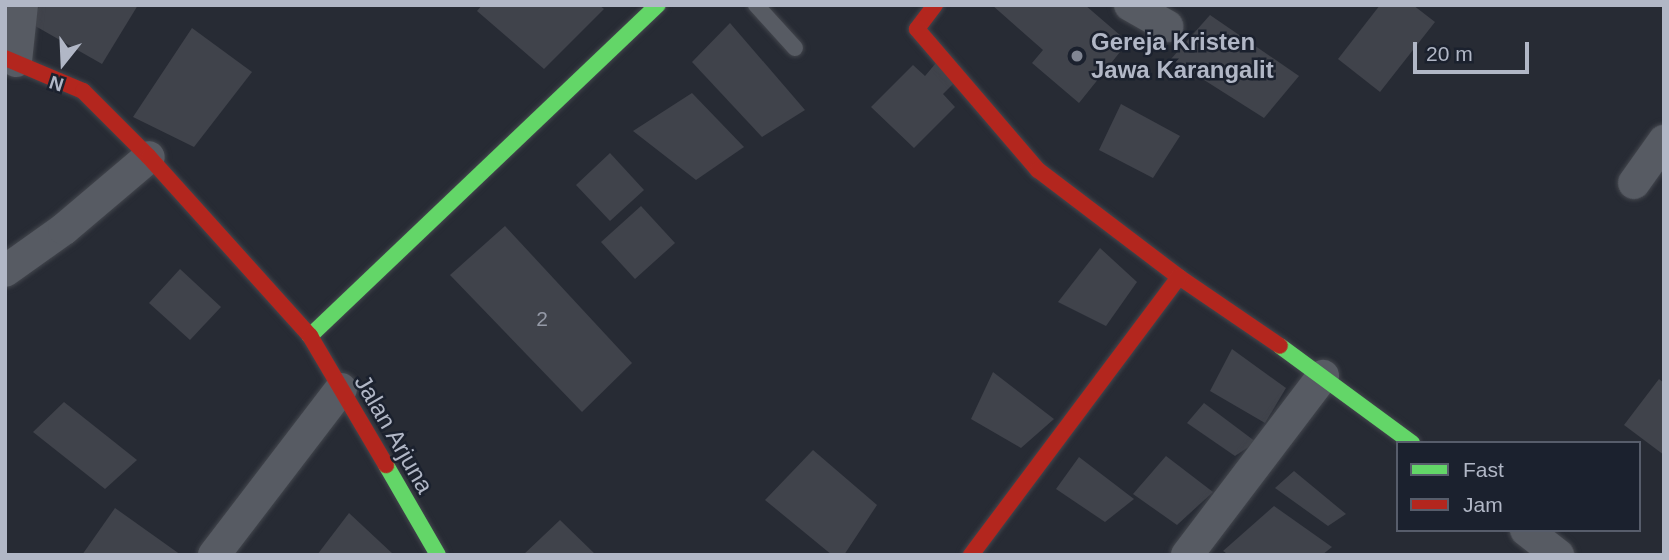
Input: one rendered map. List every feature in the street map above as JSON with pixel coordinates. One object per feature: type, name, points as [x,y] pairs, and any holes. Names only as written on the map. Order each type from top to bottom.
[{"type":"street","points":[[10,59],[22,5]]},
{"type":"street","points":[[310,336],[657,5]]},
{"type":"street","points":[[935,5],[917,29],[1038,170],[1178,277],[1323,376],[1409,441]]},
{"type":"street","points":[[1130,5],[1167,26]]},
{"type":"street","name":"Jalan Arjuna","points":[[10,59],[83,91],[149,157],[310,336],[438,555]]},
{"type":"street","points":[[1634,183],[1664,141]]},
{"type":"street","points":[[5,271],[64,229],[149,157]]},
{"type":"street","points":[[971,555],[1178,277]]},
{"type":"street","points":[[1187,555],[1323,376]]},
{"type":"street","points":[[214,555],[341,389]]},
{"type":"street","points":[[1529,532],[1558,555]]},
{"type":"lane","points":[[756,5],[795,48]]},
{"type":"building","points":[[40,5],[138,5],[102,64],[30,23]]},
{"type":"building","points":[[482,5],[599,5],[604,9],[544,69],[477,11]]},
{"type":"building","name":"Gereja Kristen Jawa Karangalit","points":[[992,5],[1085,5],[1128,42],[1079,103],[1032,63],[1043,50]]},
{"type":"building","points":[[1380,5],[1413,5],[1435,22],[1380,92],[1338,59]]},
{"type":"building","points":[[1210,15],[1299,76],[1264,118],[1171,59]]},
{"type":"building","points":[[730,23],[805,110],[762,137],[692,62]]},
{"type":"building","points":[[192,28],[252,72],[194,147],[133,117]]},
{"type":"building","points":[[936,63],[955,82],[943,94],[955,107],[914,148],[871,107],[913,65],[925,76]]},
{"type":"building","points":[[692,93],[744,147],[696,180],[633,131]]},
{"type":"building","points":[[1121,104],[1180,136],[1153,178],[1099,150]]},
{"type":"building","points":[[610,153],[644,190],[610,221],[576,185]]},
{"type":"building","points":[[641,206],[675,243],[635,279],[601,242]]},
{"type":"building","points":[[505,226],[632,363],[582,412],[450,275]]},
{"type":"building","points":[[1100,248],[1137,282],[1106,326],[1058,302]]},
{"type":"building","points":[[180,269],[221,307],[190,340],[149,303]]},
{"type":"building","points":[[1232,349],[1286,388],[1265,423],[1210,391]]},
{"type":"building","points":[[993,372],[1054,419],[1021,448],[971,419]]},
{"type":"building","points":[[1659,379],[1664,383],[1664,455],[1624,425]]},
{"type":"building","points":[[64,402],[137,460],[105,489],[33,432]]},
{"type":"building","points":[[1204,403],[1256,442],[1235,456],[1187,423]]},
{"type":"building","points":[[813,450],[877,505],[844,555],[832,555],[765,500]]},
{"type":"building","points":[[1166,456],[1213,492],[1177,525],[1133,494]]},
{"type":"building","points":[[1079,457],[1134,499],[1105,522],[1056,489]]},
{"type":"building","points":[[1294,471],[1346,514],[1328,526],[1275,488]]},
{"type":"building","points":[[1274,506],[1332,547],[1322,555],[1229,555],[1223,551]]},
{"type":"building","points":[[115,508],[181,555],[82,555]]},
{"type":"building","points":[[349,513],[394,555],[317,555]]},
{"type":"building","points":[[560,520],[596,555],[523,555]]},
{"type":"traffic: fast","points":[[310,336],[657,5]]},
{"type":"traffic: fast","points":[[1280,346],[1409,441]]},
{"type":"traffic: fast","points":[[386,465],[438,555]]},
{"type":"traffic: jam","points":[[935,5],[917,29],[1038,170],[1179,277],[1280,346]]},
{"type":"traffic: jam","points":[[5,58],[83,91],[149,157],[310,336],[386,465]]},
{"type":"traffic: jam","points":[[971,555],[1179,277]]},
{"type":"place","name":"Gereja Kristen Jawa Karangalit","points":[[1077,56]]}]
